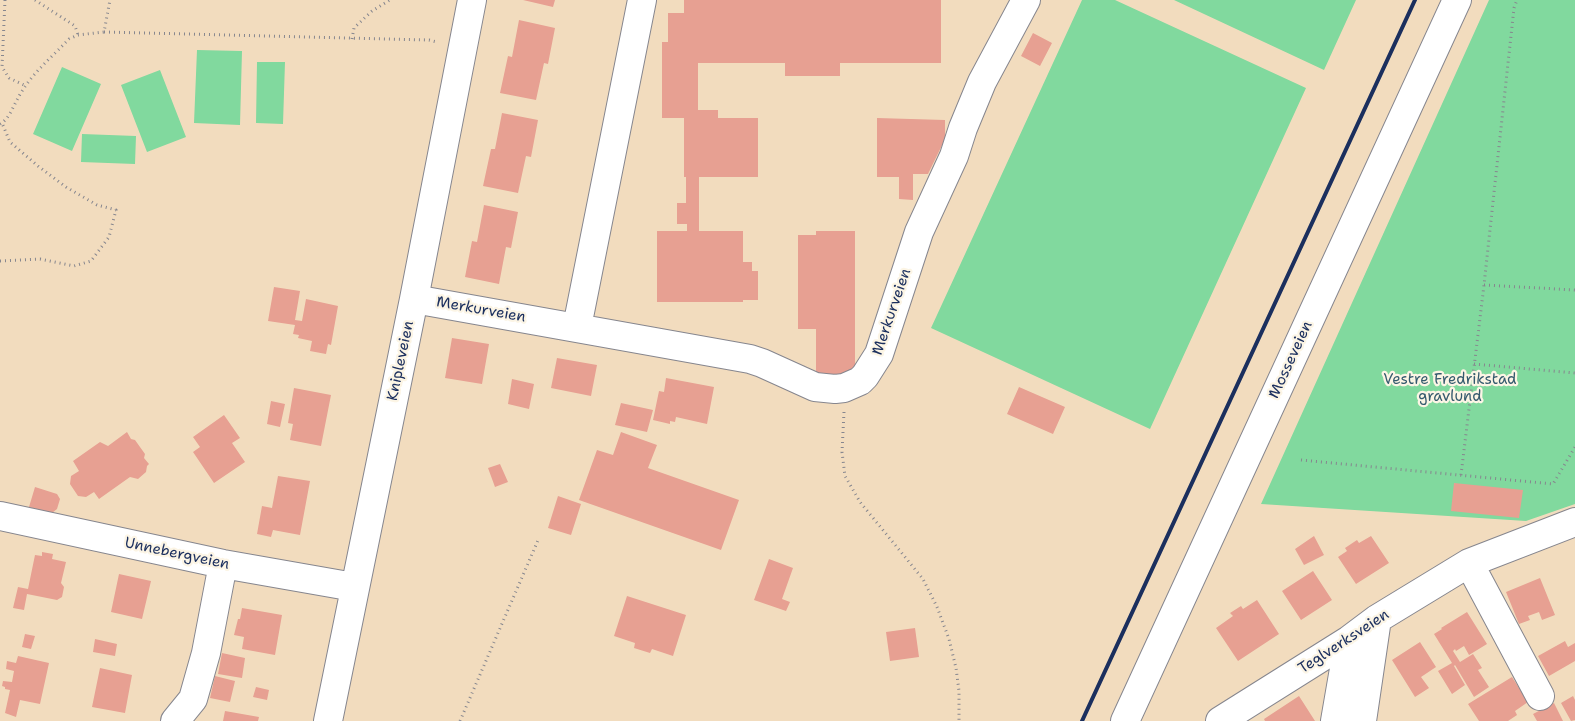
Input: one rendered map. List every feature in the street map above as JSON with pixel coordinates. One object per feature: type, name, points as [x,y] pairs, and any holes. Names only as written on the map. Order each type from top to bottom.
[{"type":"main road","name":"Knipleveien","points":[[328,721],[414,299],[472,0]]},
{"type":"main road","points":[[577,327],[642,0]]},
{"type":"main road","name":"Merkurveien","points":[[414,299],[750,359],[762,362],[815,387],[844,388],[860,381],[866,376],[879,354],[919,232],[954,156],[982,82],[1026,0]]},
{"type":"main road","name":"Mosseveien","points":[[1125,721],[1457,0]]},
{"type":"main road","name":"Unnebergveien","points":[[0,516],[222,564],[354,587]]},
{"type":"main road","name":"Teglverksveien","points":[[1220,721],[1469,563],[1575,522]]},
{"type":"main road","points":[[1469,563],[1540,696]]},
{"type":"main road","points":[[176,721],[193,699],[206,653],[222,564]]},
{"type":"main road","points":[[1362,721],[1377,620]]},
{"type":"main road","points":[[1335,721],[1349,640]]},
{"type":"path","points":[[5,0],[2,67],[9,78],[24,85]]},
{"type":"path","points":[[34,0],[75,26],[78,35]]},
{"type":"path","points":[[104,32],[110,0]]},
{"type":"path","points":[[352,39],[354,28],[372,11],[390,0]]},
{"type":"path","points":[[1461,475],[1514,8],[1517,0]]},
{"type":"path","points":[[0,261],[40,259],[74,266],[91,261],[109,237],[116,210],[96,205],[66,187],[38,166],[10,142],[1,123],[8,116],[24,85],[69,39],[78,35],[104,32],[430,40],[463,46]]},
{"type":"path","points":[[1484,285],[1575,290]]},
{"type":"path","points":[[1474,364],[1575,374]]},
{"type":"path","points":[[844,388],[842,452],[845,476],[860,502],[923,579],[937,607],[949,639],[956,668],[960,691],[960,721]]},
{"type":"path","points":[[1302,460],[1553,484],[1575,447]]},
{"type":"path","points":[[460,721],[539,538]]},
{"type":"green space","points":[[1082,0],[1115,0],[1306,88],[1150,429],[931,328]]},
{"type":"green space","points":[[1174,0],[1356,0],[1324,70]]},
{"type":"green space","name":"Vestre Fredrikstad gravlund","points":[[1489,0],[1575,0],[1575,504],[1526,521],[1261,504]]},
{"type":"green space","points":[[197,50],[242,51],[240,125],[194,123]]},
{"type":"green space","points":[[257,62],[285,62],[283,124],[256,123]]},
{"type":"green space","points":[[62,67],[101,84],[72,151],[33,134]]},
{"type":"green space","points":[[160,70],[186,137],[147,152],[121,85]]},
{"type":"green space","points":[[82,134],[136,136],[135,164],[81,162]]},
{"type":"building","points":[[523,0],[555,0],[553,7]]},
{"type":"building","points":[[684,0],[941,0],[941,63],[840,63],[840,76],[785,76],[785,63],[698,63],[698,110],[718,110],[718,118],[758,118],[758,177],[699,177],[699,231],[743,231],[743,262],[752,262],[752,271],[758,271],[758,300],[743,300],[743,302],[657,302],[657,231],[687,231],[687,224],[677,224],[677,203],[686,203],[684,118],[662,118],[662,42],[668,42],[668,13],[684,13]]},
{"type":"building","points":[[519,20],[555,28],[548,64],[544,63],[536,100],[500,93],[508,56],[512,57]]},
{"type":"building","points":[[1033,33],[1052,43],[1040,66],[1021,56]]},
{"type":"building","points":[[502,113],[538,120],[531,157],[526,156],[518,193],[483,186],[491,149],[495,149]]},
{"type":"building","points":[[877,118],[945,120],[945,139],[928,174],[913,174],[913,200],[899,199],[899,177],[877,177]]},
{"type":"building","points":[[484,205],[518,212],[511,248],[506,247],[499,284],[465,277],[472,241],[477,242]]},
{"type":"building","points":[[816,231],[855,231],[855,375],[816,375],[816,329],[798,329],[798,235],[816,235]]},
{"type":"building","points":[[274,287],[300,291],[295,320],[302,321],[306,299],[338,306],[331,345],[328,344],[326,354],[310,351],[312,341],[298,338],[299,335],[293,334],[295,325],[268,321]]},
{"type":"building","points":[[452,338],[489,344],[482,384],[445,378]]},
{"type":"building","points":[[557,358],[597,365],[591,396],[551,388]]},
{"type":"building","points":[[666,378],[714,387],[707,424],[676,417],[675,422],[670,421],[670,424],[653,420],[659,391],[664,392]]},
{"type":"building","points":[[512,379],[534,384],[529,409],[508,404]]},
{"type":"building","points":[[1019,387],[1065,407],[1053,434],[1007,414]]},
{"type":"building","points":[[294,388],[331,395],[321,446],[290,440],[293,424],[288,423]]},
{"type":"building","points":[[271,401],[285,404],[280,427],[267,424]]},
{"type":"building","points":[[621,403],[653,410],[647,432],[615,425]]},
{"type":"building","points":[[224,415],[240,438],[232,443],[245,462],[214,483],[193,452],[200,447],[193,437]]},
{"type":"building","points":[[127,432],[145,454],[144,458],[149,464],[146,472],[138,479],[130,477],[99,499],[94,492],[86,497],[78,496],[70,484],[71,476],[79,471],[73,461],[100,442],[108,446]]},
{"type":"building","points":[[621,432],[657,445],[648,468],[739,500],[721,550],[579,500],[597,450],[613,455]]},
{"type":"building","points":[[500,464],[508,482],[495,487],[488,468]]},
{"type":"building","points":[[278,476],[310,481],[300,535],[273,530],[271,537],[257,534],[262,506],[272,508]]},
{"type":"building","points":[[1454,483],[1523,490],[1519,518],[1451,511]]},
{"type":"building","points":[[35,487],[57,494],[60,499],[57,509],[52,513],[29,507]]},
{"type":"building","points":[[558,496],[581,504],[571,535],[548,528]]},
{"type":"building","points":[[1314,536],[1324,555],[1304,565],[1295,549]]},
{"type":"building","points":[[1371,536],[1389,563],[1356,584],[1338,557],[1347,551],[1345,548],[1357,540],[1359,543]]},
{"type":"building","points":[[42,552],[53,554],[52,559],[66,562],[61,583],[64,587],[62,597],[57,600],[27,594],[24,610],[13,608],[18,587],[28,589],[35,555],[42,556]]},
{"type":"building","points":[[769,559],[793,568],[782,599],[790,602],[786,611],[754,600]]},
{"type":"building","points":[[1313,571],[1332,600],[1301,620],[1282,591]]},
{"type":"building","points":[[119,574],[151,581],[142,619],[111,612]]},
{"type":"building","points":[[1540,578],[1555,615],[1542,620],[1539,612],[1528,616],[1530,620],[1519,624],[1506,592]]},
{"type":"building","points":[[627,596],[686,615],[673,656],[652,649],[650,653],[634,648],[635,643],[614,636]]},
{"type":"building","points":[[1257,600],[1279,634],[1238,661],[1216,628],[1233,616],[1230,613],[1241,606],[1243,609]]},
{"type":"building","points":[[242,608],[282,615],[275,655],[242,649],[244,637],[234,635]]},
{"type":"building","points":[[1467,612],[1487,644],[1469,655],[1464,646],[1453,651],[1460,662],[1473,654],[1482,668],[1478,670],[1489,687],[1474,697],[1455,665],[1465,685],[1452,694],[1438,671],[1452,663],[1434,634]]},
{"type":"building","points":[[915,628],[919,657],[890,661],[886,632]]},
{"type":"building","points":[[25,634],[35,636],[31,649],[22,647]]},
{"type":"building","points":[[95,639],[117,644],[115,656],[93,652]]},
{"type":"building","points":[[1565,641],[1568,647],[1575,643],[1575,661],[1549,676],[1538,656]]},
{"type":"building","points":[[1420,642],[1436,667],[1421,677],[1429,688],[1415,697],[1392,660]]},
{"type":"building","points":[[222,653],[245,658],[242,678],[218,674]]},
{"type":"building","points":[[18,656],[49,663],[40,704],[20,700],[16,717],[5,713],[10,690],[2,686],[3,681],[12,682],[14,671],[6,669],[7,661],[16,663]]},
{"type":"building","points":[[100,668],[132,675],[125,713],[92,707]]},
{"type":"building","points":[[215,676],[235,681],[230,702],[210,698]]},
{"type":"building","points":[[1512,677],[1528,702],[1515,711],[1517,715],[1508,721],[1479,721],[1468,704]]},
{"type":"building","points":[[256,687],[269,690],[267,700],[253,697]]},
{"type":"building","points":[[1299,696],[1315,721],[1265,721],[1264,719]]},
{"type":"building","points":[[1573,696],[1575,700],[1575,720],[1571,721],[1561,703]]},
{"type":"building","points":[[1554,703],[1563,721],[1537,721],[1533,714]]},
{"type":"building","points":[[225,711],[259,717],[258,721],[223,721]]},
{"type":"railway","points":[[1082,721],[1415,0]]}]
